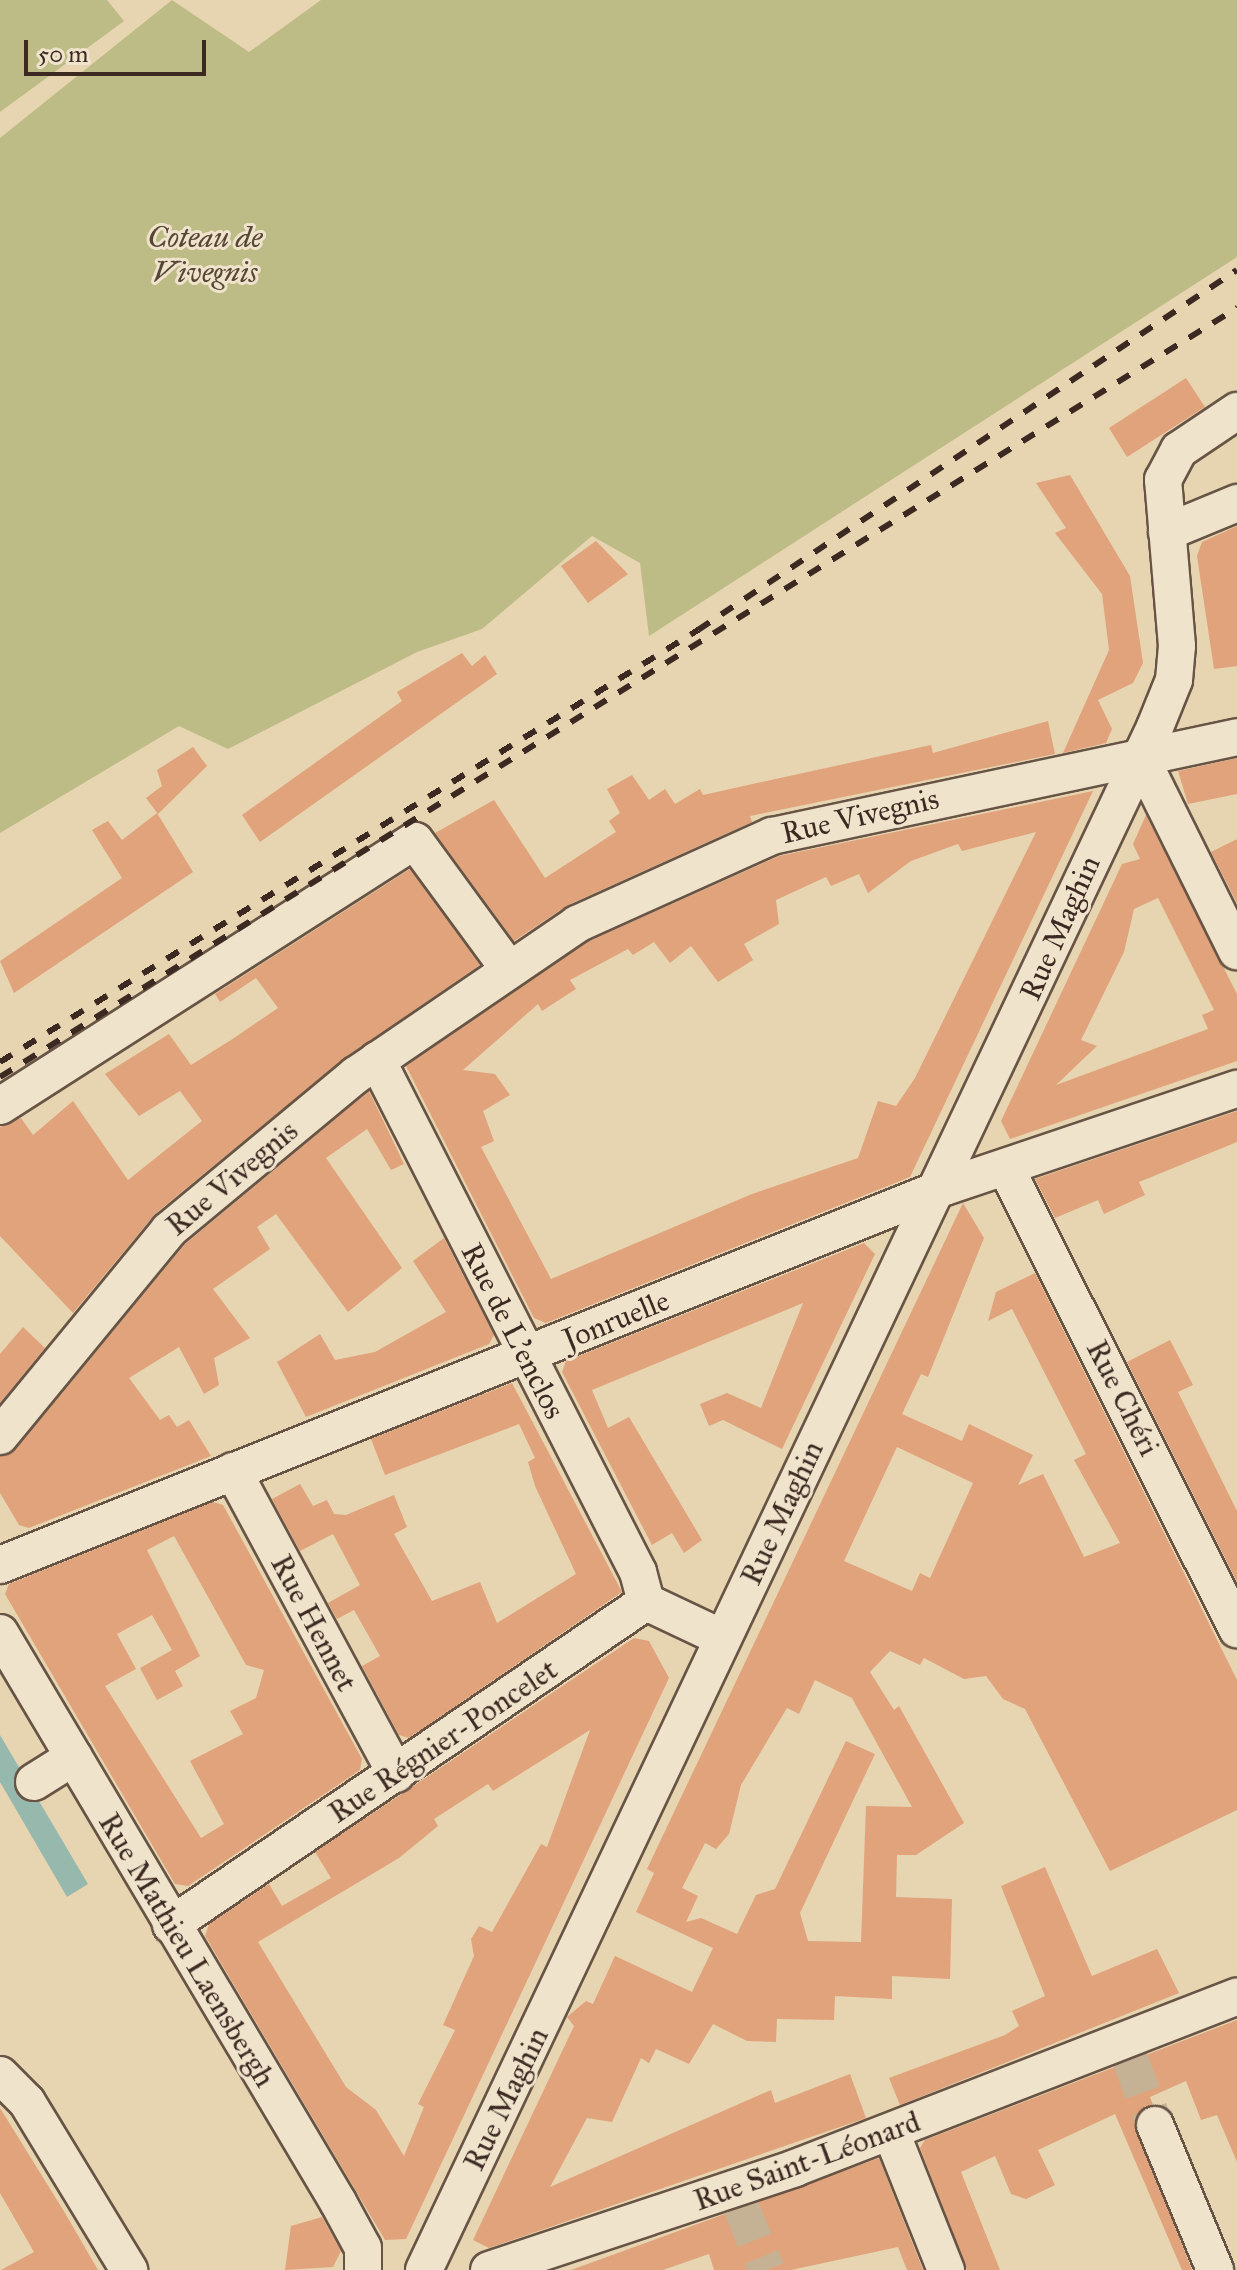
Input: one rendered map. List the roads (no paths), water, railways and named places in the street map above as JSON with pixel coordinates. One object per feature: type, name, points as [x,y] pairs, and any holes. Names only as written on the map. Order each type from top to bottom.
[{"type":"street","name":"Rue Maghin","points":[[424,2270],[722,1638],[942,1188],[1174,680],[1177,596],[1163,480],[1169,460],[1237,411]]},
{"type":"street","points":[[1167,532],[1237,503]]},
{"type":"street","name":"Rue Vivegnis","points":[[0,1436],[158,1241],[377,1060],[508,968],[634,893],[772,836],[1237,737]]},
{"type":"street","points":[[1140,756],[1237,951]]},
{"type":"street","points":[[0,1106],[415,841],[508,968]]},
{"type":"street","name":"Rue de L'enclos","points":[[377,1060],[525,1356],[638,1572],[646,1602]]},
{"type":"street","name":"Jonruelle","points":[[0,1565],[942,1188],[1237,1089]]},
{"type":"street","name":"Rue Chéri","points":[[1006,1168],[1237,1629]]},
{"type":"street","name":"Rue Hennet","points":[[233,1471],[396,1774]]},
{"type":"street","points":[[646,1602],[722,1638]]},
{"type":"street","name":"Rue Régnier-Poncelet","points":[[171,1925],[646,1602]]},
{"type":"street","name":"Rue Mathieu Laensbergh","points":[[0,1633],[338,2202],[363,2248],[363,2270]]},
{"type":"street","points":[[34,1782],[74,1757]]},
{"type":"street","name":"Rue Saint-Léonard","points":[[489,2270],[738,2197],[891,2132],[1126,2052],[1237,1997]]},
{"type":"street","points":[[0,2075],[27,2102],[129,2270]]},
{"type":"street","points":[[1155,2125],[1215,2270]]},
{"type":"street","points":[[891,2132],[946,2270]]},
{"type":"water","points":[[0,1735],[88,1884],[67,1897],[0,1782]]},
{"type":"tunnel","points":[[1130,2059],[1155,2125]]},
{"type":"tunnel","points":[[741,2207],[767,2270]]},
{"type":"railway","points":[[0,1062],[698,630],[1237,270]]},
{"type":"railway","points":[[0,1077],[1237,308]]},
{"type":"park label","name":"Coteau de Vivegnis","points":[[205,254]]}]
